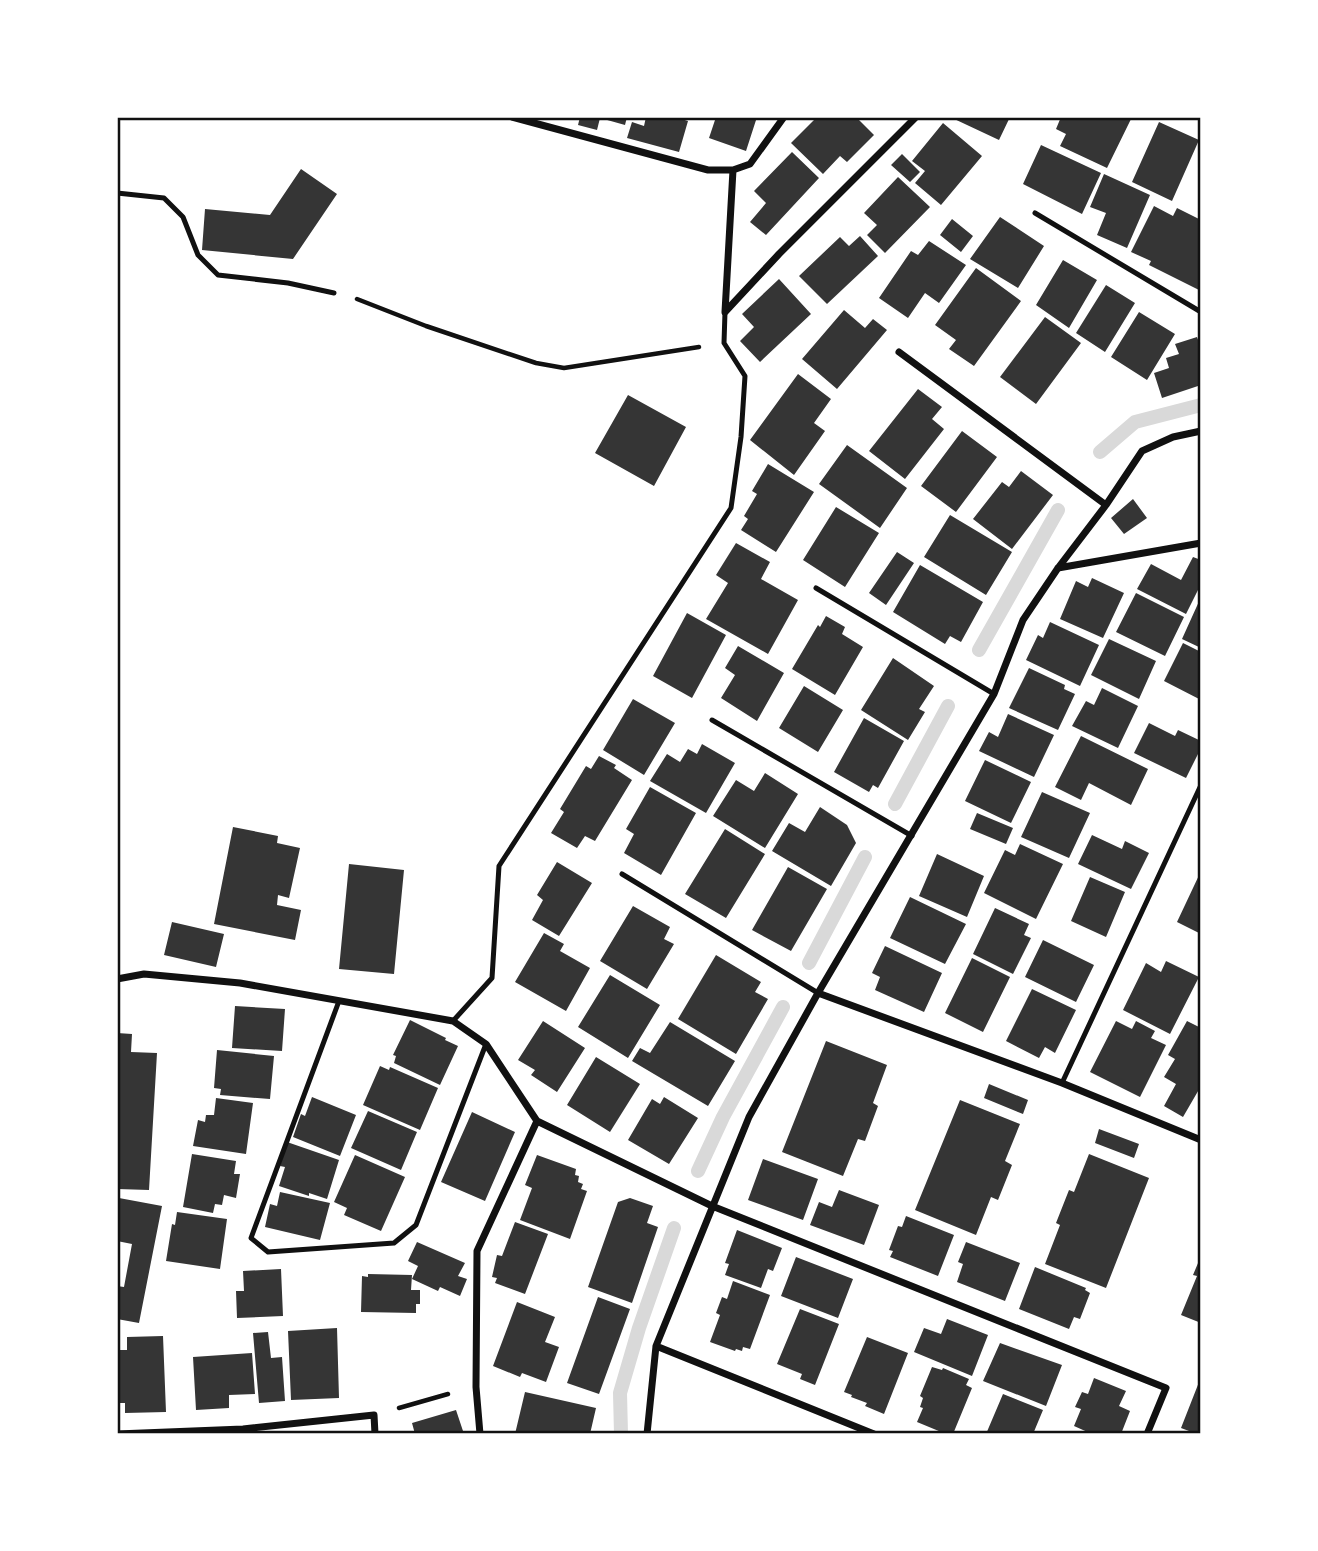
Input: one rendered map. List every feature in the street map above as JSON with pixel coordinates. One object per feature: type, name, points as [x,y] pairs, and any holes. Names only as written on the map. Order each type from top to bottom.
[{"type":"street","points":[[512,117],[708,170],[733,170],[750,164],[784,117]]},
{"type":"street","points":[[725,312],[916,117]]},
{"type":"street","points":[[725,312],[733,170]]},
{"type":"street","points":[[899,352],[1106,505]]},
{"type":"street","points":[[647,1434],[656,1346],[749,1117],[818,993],[994,694],[1023,620],[1142,451],[1173,437],[1201,431]]},
{"type":"street","points":[[1058,568],[1201,543]]},
{"type":"street","points":[[117,979],[144,974],[240,983],[453,1021],[486,1044],[537,1121],[712,1206],[1166,1388],[1147,1434]]},
{"type":"street","points":[[818,993],[1062,1083],[1201,1139]]},
{"type":"street","points":[[480,1434],[476,1387],[477,1251],[537,1121]]},
{"type":"street","points":[[656,1346],[874,1434]]},
{"type":"street","points":[[117,1434],[243,1431],[374,1415],[375,1434]]},
{"type":"lane","points":[[117,193],[164,198],[183,217],[198,255],[218,275],[288,283],[334,293]]},
{"type":"lane","points":[[1035,213],[1201,312]]},
{"type":"lane","points":[[453,1021],[492,978],[499,866],[731,508],[741,438],[745,376],[724,343],[725,312]]},
{"type":"lane","points":[[816,588],[994,694]]},
{"type":"lane","points":[[712,720],[912,836]]},
{"type":"lane","points":[[1062,1083],[1201,785]]},
{"type":"lane","points":[[622,874],[818,993]]},
{"type":"lane","points":[[339,1001],[251,1238],[268,1252],[394,1243],[415,1224],[486,1044]]},
{"type":"path","points":[[334,293],[536,363],[564,368],[724,343]]},
{"type":"path","points":[[374,1415],[476,1387]]},
{"type":"building","points":[[580,117],[627,117],[625,125],[600,118],[597,130],[578,125]]},
{"type":"building","points":[[646,117],[675,117],[688,121],[679,152],[627,138],[632,122],[644,126]]},
{"type":"building","points":[[716,117],[757,117],[746,151],[709,138]]},
{"type":"building","points":[[817,117],[856,117],[874,135],[847,162],[840,156],[823,174],[791,143]]},
{"type":"building","points":[[950,117],[1010,117],[999,140]]},
{"type":"building","points":[[1061,117],[1132,117],[1107,168],[1060,146],[1066,134],[1056,129]]},
{"type":"building","points":[[1159,122],[1199,140],[1172,201],[1132,182]]},
{"type":"building","points":[[943,123],[982,156],[941,205],[915,183],[925,171],[912,161]]},
{"type":"building","points":[[1041,145],[1101,173],[1082,214],[1023,184]]},
{"type":"building","points":[[792,152],[819,178],[766,235],[750,222],[766,203],[754,191]]},
{"type":"building","points":[[902,154],[920,172],[910,182],[891,165]]},
{"type":"building","points":[[301,169],[337,194],[293,259],[202,250],[205,209],[270,215]]},
{"type":"building","points":[[1104,174],[1150,195],[1127,248],[1097,235],[1106,213],[1090,207]]},
{"type":"building","points":[[898,177],[930,207],[885,253],[867,235],[877,225],[864,213]]},
{"type":"building","points":[[1154,206],[1173,216],[1177,208],[1201,220],[1201,291],[1149,265],[1151,261],[1131,252]]},
{"type":"building","points":[[1000,217],[1044,246],[1018,288],[970,259]]},
{"type":"building","points":[[952,219],[973,236],[961,252],[940,235]]},
{"type":"building","points":[[860,236],[878,256],[827,304],[799,276],[840,237],[849,246]]},
{"type":"building","points":[[929,241],[966,265],[939,303],[925,293],[908,318],[879,298],[911,251],[918,255]]},
{"type":"building","points":[[1063,260],[1097,280],[1069,328],[1036,305]]},
{"type":"building","points":[[976,268],[1021,301],[974,366],[949,349],[956,340],[935,325]]},
{"type":"building","points":[[779,279],[811,314],[760,362],[740,341],[754,327],[742,314]]},
{"type":"building","points":[[1106,285],[1135,303],[1105,352],[1076,333]]},
{"type":"building","points":[[844,310],[865,328],[873,319],[887,330],[837,389],[802,359]]},
{"type":"building","points":[[1139,312],[1175,334],[1147,380],[1111,357]]},
{"type":"building","points":[[1045,317],[1081,343],[1036,404],[1000,377]]},
{"type":"building","points":[[1197,337],[1201,348],[1201,385],[1162,398],[1154,373],[1169,368],[1166,358],[1179,354],[1175,344]]},
{"type":"building","points":[[798,374],[831,399],[814,423],[825,431],[794,475],[750,440]]},
{"type":"building","points":[[918,389],[942,407],[932,419],[944,429],[905,479],[869,451]]},
{"type":"building","points":[[628,395],[686,427],[654,486],[595,453]]},
{"type":"building","points":[[962,431],[997,457],[956,512],[921,486]]},
{"type":"building","points":[[847,445],[907,488],[880,528],[819,484]]},
{"type":"building","points":[[768,464],[814,492],[776,552],[741,530],[748,519],[744,516],[757,494],[752,491]]},
{"type":"building","points":[[1021,471],[1053,495],[1012,549],[973,519],[1002,482],[1009,487]]},
{"type":"building","points":[[1133,499],[1147,518],[1124,534],[1111,518]]},
{"type":"building","points":[[836,507],[879,533],[845,587],[803,560]]},
{"type":"building","points":[[950,515],[1012,552],[986,595],[924,557]]},
{"type":"building","points":[[736,543],[770,562],[761,579],[798,600],[768,654],[706,619],[728,583],[716,575]]},
{"type":"building","points":[[897,552],[914,563],[886,605],[869,593]]},
{"type":"building","points":[[1193,557],[1201,560],[1201,584],[1186,614],[1137,589],[1151,564],[1181,580]]},
{"type":"building","points":[[920,565],[983,602],[961,642],[950,636],[945,644],[893,612]]},
{"type":"building","points":[[1092,578],[1124,593],[1103,638],[1060,619],[1076,581],[1088,587]]},
{"type":"building","points":[[1136,593],[1184,617],[1165,656],[1116,632]]},
{"type":"building","points":[[1201,597],[1201,648],[1182,639]]},
{"type":"building","points":[[687,613],[726,635],[692,698],[653,676]]},
{"type":"building","points":[[826,616],[845,627],[842,634],[863,647],[835,695],[792,669]]},
{"type":"building","points":[[1050,622],[1099,645],[1080,686],[1026,660],[1038,635],[1043,638]]},
{"type":"building","points":[[1109,639],[1156,661],[1139,699],[1091,675]]},
{"type":"building","points":[[1183,643],[1201,652],[1201,700],[1164,681]]},
{"type":"building","points":[[738,646],[784,673],[757,721],[721,698],[735,675],[725,668]]},
{"type":"building","points":[[893,658],[934,686],[919,709],[925,712],[908,740],[861,710]]},
{"type":"building","points":[[1029,668],[1065,685],[1064,689],[1075,694],[1058,730],[1009,708]]},
{"type":"building","points":[[804,686],[843,710],[818,752],[779,728]]},
{"type":"building","points":[[1102,688],[1138,706],[1118,748],[1072,726],[1086,701],[1094,705]]},
{"type":"building","points":[[633,699],[675,723],[644,775],[603,750]]},
{"type":"building","points":[[1008,714],[1054,735],[1034,777],[979,751],[989,732],[998,737]]},
{"type":"building","points":[[864,718],[904,741],[878,788],[873,785],[869,792],[834,772]]},
{"type":"building","points":[[1149,723],[1175,736],[1178,730],[1201,741],[1201,748],[1186,778],[1134,753]]},
{"type":"building","points":[[1081,736],[1148,769],[1131,805],[1089,783],[1081,800],[1055,787]]},
{"type":"building","points":[[702,744],[735,763],[706,813],[650,781],[667,754],[680,762],[688,749],[697,754]]},
{"type":"building","points":[[599,756],[616,765],[614,768],[632,780],[595,841],[585,836],[577,848],[551,833],[564,812],[560,809],[586,766],[591,769]]},
{"type":"building","points":[[985,760],[1031,782],[1011,823],[965,801]]},
{"type":"building","points":[[765,773],[798,794],[765,848],[713,816],[736,780],[754,791]]},
{"type":"building","points":[[650,787],[696,813],[661,875],[624,853],[634,834],[626,829]]},
{"type":"building","points":[[1042,792],[1090,813],[1069,858],[1021,837]]},
{"type":"building","points":[[820,807],[847,825],[856,843],[831,886],[772,851],[789,823],[805,832]]},
{"type":"building","points":[[977,813],[1013,828],[1006,844],[970,829]]},
{"type":"building","points":[[233,827],[278,836],[277,843],[300,848],[289,898],[278,895],[277,905],[301,910],[295,940],[214,924]]},
{"type":"building","points":[[725,829],[765,854],[726,918],[685,894]]},
{"type":"building","points":[[1092,835],[1122,849],[1125,841],[1149,853],[1131,889],[1078,864]]},
{"type":"building","points":[[1020,844],[1063,864],[1036,919],[984,893],[1005,850],[1015,855]]},
{"type":"building","points":[[937,854],[984,876],[967,917],[919,896]]},
{"type":"building","points":[[557,862],[592,883],[559,936],[532,920],[543,900],[537,895]]},
{"type":"building","points":[[349,864],[404,870],[394,974],[339,969]]},
{"type":"building","points":[[788,867],[827,889],[791,951],[752,930]]},
{"type":"building","points":[[1201,871],[1201,934],[1177,922]]},
{"type":"building","points":[[1090,877],[1125,892],[1106,937],[1071,921]]},
{"type":"building","points":[[910,897],[966,924],[945,964],[890,938]]},
{"type":"building","points":[[633,906],[670,927],[664,939],[674,944],[647,989],[600,961]]},
{"type":"building","points":[[995,908],[1029,924],[1024,935],[1031,938],[1013,974],[973,954]]},
{"type":"building","points":[[172,922],[224,934],[216,967],[164,955]]},
{"type":"building","points":[[544,933],[564,944],[560,951],[590,968],[566,1011],[515,982]]},
{"type":"building","points":[[1043,940],[1094,965],[1076,1002],[1025,977]]},
{"type":"building","points":[[885,946],[942,973],[924,1012],[875,990],[880,977],[872,973]]},
{"type":"building","points":[[716,955],[761,982],[755,992],[768,999],[736,1054],[678,1019]]},
{"type":"building","points":[[972,958],[1010,977],[983,1032],[945,1013]]},
{"type":"building","points":[[1166,961],[1199,977],[1170,1034],[1123,1010],[1146,963],[1161,972]]},
{"type":"building","points":[[610,975],[660,1005],[628,1058],[578,1027]]},
{"type":"building","points":[[1032,989],[1076,1010],[1055,1053],[1045,1047],[1039,1058],[1006,1041]]},
{"type":"building","points":[[235,1006],[285,1009],[282,1051],[232,1048]]},
{"type":"building","points":[[410,1020],[458,1046],[440,1085],[394,1063],[396,1056],[393,1055]]},
{"type":"building","points":[[543,1021],[585,1048],[557,1092],[531,1075],[535,1070],[518,1060]]},
{"type":"building","points":[[1116,1021],[1132,1029],[1136,1021],[1155,1031],[1151,1038],[1166,1045],[1140,1097],[1090,1072]]},
{"type":"building","points":[[1187,1021],[1201,1028],[1201,1086],[1183,1117],[1164,1106],[1176,1084],[1164,1077],[1175,1059],[1168,1055]]},
{"type":"building","points":[[670,1022],[735,1061],[708,1106],[632,1061],[640,1048],[650,1053]]},
{"type":"building","points":[[117,1033],[132,1034],[131,1052],[157,1053],[149,1190],[117,1189]]},
{"type":"building","points":[[826,1041],[887,1065],[873,1103],[878,1106],[865,1141],[858,1139],[843,1176],[782,1152]]},
{"type":"building","points":[[217,1050],[274,1056],[270,1099],[220,1095],[221,1089],[214,1088]]},
{"type":"building","points":[[596,1057],[640,1084],[610,1132],[567,1105]]},
{"type":"building","points":[[380,1066],[389,1070],[390,1067],[438,1088],[420,1130],[363,1105]]},
{"type":"building","points":[[989,1084],[1028,1100],[1023,1114],[984,1098]]},
{"type":"building","points":[[312,1097],[356,1115],[340,1156],[293,1137],[301,1114],[305,1116]]},
{"type":"building","points":[[664,1097],[698,1118],[669,1164],[628,1140],[652,1099],[660,1104]]},
{"type":"building","points":[[216,1098],[253,1103],[246,1154],[193,1146],[198,1120],[205,1122],[206,1115],[214,1115]]},
{"type":"building","points":[[960,1100],[1020,1124],[1005,1161],[1012,1165],[998,1200],[991,1197],[976,1235],[915,1210]]},
{"type":"building","points":[[368,1111],[417,1132],[401,1170],[351,1148]]},
{"type":"building","points":[[472,1112],[515,1132],[485,1201],[441,1182]]},
{"type":"building","points":[[1099,1129],[1139,1144],[1134,1158],[1095,1143]]},
{"type":"building","points":[[287,1142],[339,1160],[327,1199],[279,1186],[285,1167],[280,1166]]},
{"type":"building","points":[[192,1154],[236,1161],[234,1174],[240,1174],[236,1198],[224,1195],[222,1205],[215,1204],[213,1213],[183,1207]]},
{"type":"building","points":[[1089,1154],[1149,1178],[1106,1288],[1045,1264],[1060,1225],[1056,1223],[1069,1190],[1074,1192]]},
{"type":"building","points":[[355,1155],[405,1177],[381,1231],[344,1215],[347,1208],[334,1202]]},
{"type":"building","points":[[537,1155],[576,1169],[578,1182],[583,1184],[581,1189],[587,1191],[570,1239],[520,1220],[532,1188],[525,1185]]},
{"type":"building","points":[[763,1159],[818,1179],[803,1220],[748,1200]]},
{"type":"building","points":[[839,1190],[879,1205],[864,1245],[810,1225],[819,1202],[832,1207]]},
{"type":"building","points":[[280,1192],[330,1203],[320,1240],[265,1227],[270,1204],[277,1206]]},
{"type":"building","points":[[119,1198],[162,1206],[139,1323],[117,1319],[117,1286],[124,1287],[132,1244],[117,1241]]},
{"type":"building","points":[[630,1198],[653,1206],[647,1223],[658,1227],[632,1303],[588,1287],[618,1202]]},
{"type":"building","points":[[177,1212],[227,1219],[220,1269],[166,1261],[172,1224],[175,1225]]},
{"type":"building","points":[[906,1216],[954,1235],[938,1276],[890,1257],[893,1251],[889,1250],[898,1226],[902,1227]]},
{"type":"building","points":[[515,1222],[548,1234],[525,1294],[495,1283],[497,1278],[492,1277],[497,1255],[502,1256]]},
{"type":"building","points":[[737,1230],[782,1248],[773,1271],[768,1269],[761,1288],[725,1275],[729,1264],[725,1263]]},
{"type":"building","points":[[417,1242],[465,1263],[458,1276],[467,1279],[460,1296],[440,1287],[438,1291],[412,1279],[418,1266],[408,1261]]},
{"type":"building","points":[[966,1242],[1020,1263],[1005,1301],[957,1282],[963,1264],[958,1262]]},
{"type":"building","points":[[1201,1256],[1201,1323],[1181,1315],[1197,1276],[1193,1275]]},
{"type":"building","points":[[796,1257],[853,1279],[838,1318],[781,1296]]},
{"type":"building","points":[[1035,1267],[1086,1288],[1090,1293],[1080,1319],[1074,1317],[1069,1329],[1019,1309]]},
{"type":"building","points":[[281,1269],[283,1316],[237,1318],[236,1291],[244,1291],[243,1271]]},
{"type":"building","points":[[368,1274],[412,1275],[411,1290],[420,1290],[420,1304],[416,1304],[416,1313],[361,1312],[362,1276],[368,1277]]},
{"type":"building","points":[[733,1281],[770,1295],[750,1349],[743,1347],[742,1351],[710,1342],[720,1315],[716,1313],[722,1297],[727,1299]]},
{"type":"building","points":[[598,1297],[630,1309],[599,1394],[567,1383]]},
{"type":"building","points":[[517,1302],[555,1317],[545,1342],[559,1347],[546,1382],[522,1373],[520,1377],[493,1366]]},
{"type":"building","points":[[800,1309],[839,1324],[815,1385],[800,1379],[802,1374],[777,1364]]},
{"type":"building","points":[[947,1319],[988,1335],[972,1376],[914,1352],[924,1328],[941,1334]]},
{"type":"building","points":[[337,1328],[339,1398],[291,1400],[288,1331]]},
{"type":"building","points":[[268,1332],[271,1358],[282,1357],[285,1401],[259,1403],[253,1333]]},
{"type":"building","points":[[163,1336],[166,1412],[125,1413],[125,1403],[117,1403],[117,1350],[127,1350],[127,1337]]},
{"type":"building","points":[[867,1337],[908,1353],[884,1414],[865,1406],[867,1403],[844,1392]]},
{"type":"building","points":[[1000,1343],[1062,1365],[1046,1406],[983,1381]]},
{"type":"building","points":[[252,1353],[255,1394],[229,1395],[229,1408],[196,1410],[193,1357]]},
{"type":"building","points":[[932,1367],[943,1368],[969,1379],[966,1385],[972,1388],[953,1434],[946,1434],[917,1422],[923,1408],[920,1407],[923,1398],[920,1396]]},
{"type":"building","points":[[1201,1377],[1201,1434],[1197,1434],[1181,1428]]},
{"type":"building","points":[[1094,1378],[1126,1391],[1119,1406],[1130,1411],[1121,1434],[1092,1434],[1074,1426],[1081,1409],[1075,1407],[1082,1392],[1088,1394]]},
{"type":"building","points":[[525,1392],[596,1408],[590,1434],[515,1434]]},
{"type":"building","points":[[1003,1394],[1043,1410],[1033,1434],[986,1434]]},
{"type":"building","points":[[456,1410],[464,1434],[415,1434],[412,1423]]},
{"type":"waterway","points":[[1100,452],[1135,422],[1201,405]]},
{"type":"waterway","points":[[979,650],[1058,510]]},
{"type":"waterway","points":[[895,804],[948,706]]},
{"type":"waterway","points":[[809,963],[865,857]]},
{"type":"waterway","points":[[698,1171],[723,1117],[783,1007]]},
{"type":"waterway","points":[[621,1434],[620,1393],[639,1328],[674,1228]]}]
